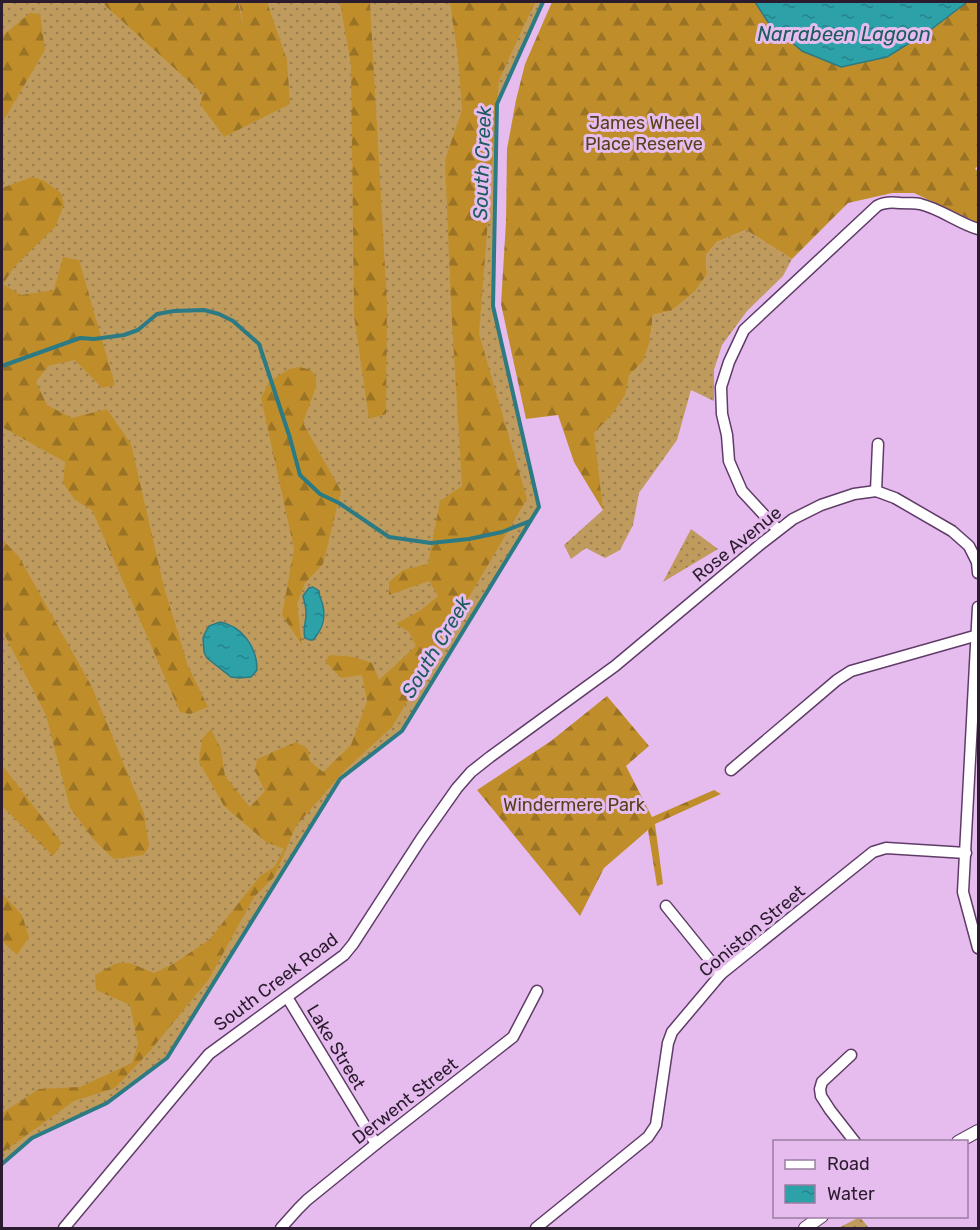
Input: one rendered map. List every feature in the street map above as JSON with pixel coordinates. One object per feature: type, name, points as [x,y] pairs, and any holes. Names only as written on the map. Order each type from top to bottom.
[{"type":"street","points":[[778,530],[742,491],[729,461],[727,435],[722,414],[722,387],[729,362],[744,330],[882,203],[919,204],[978,229]]},
{"type":"street","points":[[878,444],[876,491],[895,498],[974,543],[978,573]]},
{"type":"street","name":"Rose Avenue","points":[[553,711],[615,666],[793,519],[821,505],[854,494],[876,491]]},
{"type":"street","points":[[978,607],[977,661],[963,892],[978,948]]},
{"type":"street","points":[[731,770],[851,671],[978,635]]},
{"type":"street","name":"South Creek Road","points":[[64,1228],[209,1054],[344,955],[427,830],[471,772],[553,711]]},
{"type":"street","name":"Coniston Street","points":[[536,1228],[648,1137],[656,1125],[668,1043],[672,1032],[721,974],[873,852],[886,848],[966,853]]},
{"type":"street","points":[[666,906],[721,974]]},
{"type":"street","name":"Derwent Street","points":[[281,1228],[307,1200],[513,1037],[537,991]]},
{"type":"street","name":"Lake Street","points":[[287,997],[376,1144]]},
{"type":"street","points":[[851,1055],[822,1082],[820,1089],[821,1096],[830,1110],[853,1140]]},
{"type":"street","points":[[962,1140],[978,1131]]},
{"type":"street","points":[[805,1228],[819,1218]]},
{"type":"shaded area","points":[[2,2],[101,2],[105,6],[250,53],[238,2],[543,2],[497,104],[493,306],[539,507],[402,731],[340,779],[167,1058],[107,1103],[32,1138],[2,1164]]},
{"type":"shaded area","points":[[746,230],[792,259],[783,276],[747,311],[722,345],[714,370],[714,401],[691,390],[677,440],[639,493],[633,525],[620,550],[605,558],[586,548],[571,559],[564,545],[603,510],[574,462],[650,340],[653,315],[671,311],[707,274],[706,255],[717,242]]},
{"type":"shaded area","points":[[691,529],[718,549],[663,582]]},
{"type":"shaded area","points":[[861,1218],[869,1228],[838,1228]]},
{"type":"green space","points":[[101,2],[238,2],[244,27],[239,2],[267,2],[287,60],[290,104],[224,137],[200,104],[203,94]]},
{"type":"green space","points":[[340,2],[370,2],[387,303],[386,414],[369,419],[354,315],[351,65]]},
{"type":"green space","points":[[450,2],[535,2],[499,80],[479,334],[527,499],[392,727],[344,771],[296,826],[274,877],[254,897],[209,979],[150,1051],[115,1088],[74,1101],[2,1153],[2,1113],[39,1089],[80,1087],[132,1063],[138,1044],[130,1005],[96,990],[95,975],[117,963],[130,963],[154,973],[173,964],[209,940],[260,876],[274,867],[284,849],[266,842],[224,806],[199,762],[202,739],[211,729],[221,749],[225,776],[250,807],[265,791],[255,771],[257,759],[296,742],[308,749],[310,761],[323,772],[351,745],[367,701],[362,675],[341,678],[325,661],[330,655],[354,657],[372,663],[379,680],[416,646],[409,632],[396,624],[421,610],[438,596],[429,581],[389,595],[389,582],[403,570],[428,564],[440,501],[462,486],[445,160],[462,110]]},
{"type":"green space","name":"James Wheel Place Reserve","points":[[552,2],[755,2],[768,22],[887,57],[929,31],[967,2],[978,2],[978,165],[975,169],[978,171],[978,223],[914,193],[892,193],[848,203],[792,259],[746,230],[717,242],[706,255],[707,274],[695,291],[671,311],[653,315],[650,340],[643,361],[629,375],[625,395],[613,413],[594,433],[603,510],[574,462],[558,415],[526,419],[501,304],[506,222],[507,149],[525,64]]},
{"type":"green space","points":[[30,13],[40,14],[45,50],[2,123],[2,36]]},
{"type":"green space","points":[[32,177],[43,180],[61,193],[64,204],[56,226],[15,266],[3,284],[21,295],[54,290],[63,257],[79,260],[115,385],[102,388],[75,360],[48,366],[36,382],[47,405],[72,418],[107,409],[131,444],[164,587],[188,666],[208,707],[190,714],[180,712],[92,510],[75,500],[63,483],[65,462],[2,427],[2,188]]},
{"type":"green space","points":[[300,367],[311,370],[316,377],[316,387],[303,423],[341,491],[323,564],[305,583],[297,604],[302,645],[282,615],[294,549],[261,398],[269,382],[289,369]]},
{"type":"green space","points":[[2,539],[19,557],[92,687],[144,813],[149,846],[144,855],[114,859],[94,840],[70,808],[46,715],[2,630]]},
{"type":"green space","name":"Windermere Park","points":[[607,696],[649,746],[626,766],[652,817],[714,790],[721,794],[655,824],[663,884],[657,886],[648,830],[604,868],[580,916],[477,790],[551,741]]},
{"type":"green space","points":[[2,765],[62,843],[53,856],[2,806]]},
{"type":"green space","points":[[2,893],[22,915],[29,937],[17,955],[2,941]]},
{"type":"water","name":"Narrabeen Lagoon","points":[[755,2],[967,2],[929,31],[887,57],[841,67],[802,51],[768,22]]},
{"type":"water","points":[[313,587],[319,591],[324,616],[319,632],[313,640],[310,640],[305,638],[304,634],[306,608],[303,596],[309,588]]},
{"type":"water","points":[[220,622],[235,628],[251,646],[257,670],[251,677],[231,677],[207,658],[203,638],[209,626]]},
{"type":"waterway","name":"South Creek","points":[[2,1164],[32,1138],[107,1103],[167,1058],[340,779],[402,731],[539,507],[493,306],[497,104],[543,2]]},
{"type":"waterway","points":[[2,366],[80,338],[94,339],[124,335],[138,330],[157,314],[204,310],[219,314],[233,321],[259,344],[300,475],[320,494],[339,503],[389,537],[431,543],[469,539],[502,532],[530,521]]}]
